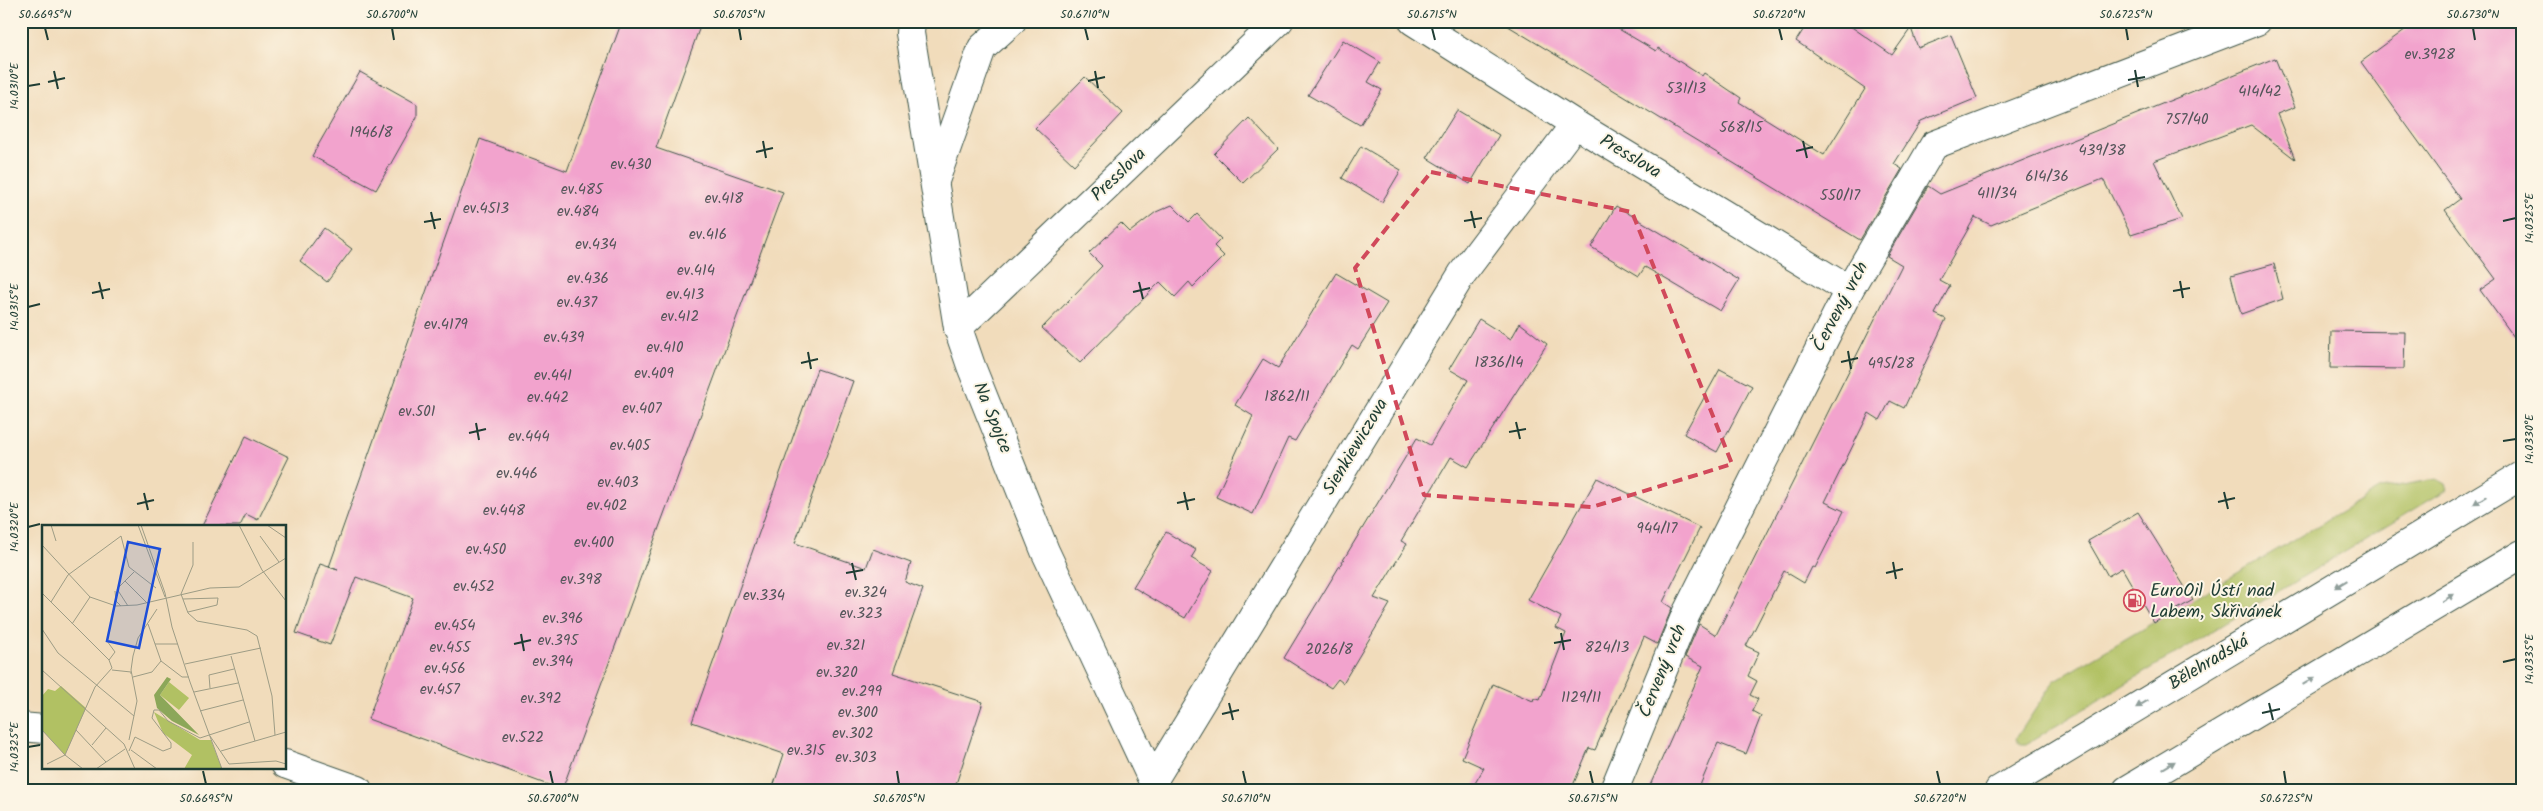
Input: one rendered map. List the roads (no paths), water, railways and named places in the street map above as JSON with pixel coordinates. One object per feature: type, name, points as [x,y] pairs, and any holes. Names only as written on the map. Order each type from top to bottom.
[{"type":"street","name":"Na Spojce","points":[[911,21],[910,33],[958,328],[971,366],[1045,551],[1155,786]]},
{"type":"street","points":[[934,182],[982,48],[1012,21]]},
{"type":"street","name":"Presslova","points":[[958,328],[1279,21]]},
{"type":"street","name":"Presslova","points":[[1413,21],[1575,124],[1848,290]]},
{"type":"street","name":"Červený vrch","points":[[1614,790],[1686,614],[1848,290],[1934,145],[2257,21]]},
{"type":"street","name":"Sienkiewiczova","points":[[1155,786],[1462,274],[1575,124]]},
{"type":"street","name":"Bělehradská","points":[[1999,790],[2522,475]]},
{"type":"street","points":[[2127,790],[2522,554]]},
{"type":"street","points":[[21,726],[42,729]]},
{"type":"street","points":[[286,764],[358,790]]},
{"type":"place","name":"EuroOil Ústí nad Labem, Skřivánek","points":[[2134,601]]}]
